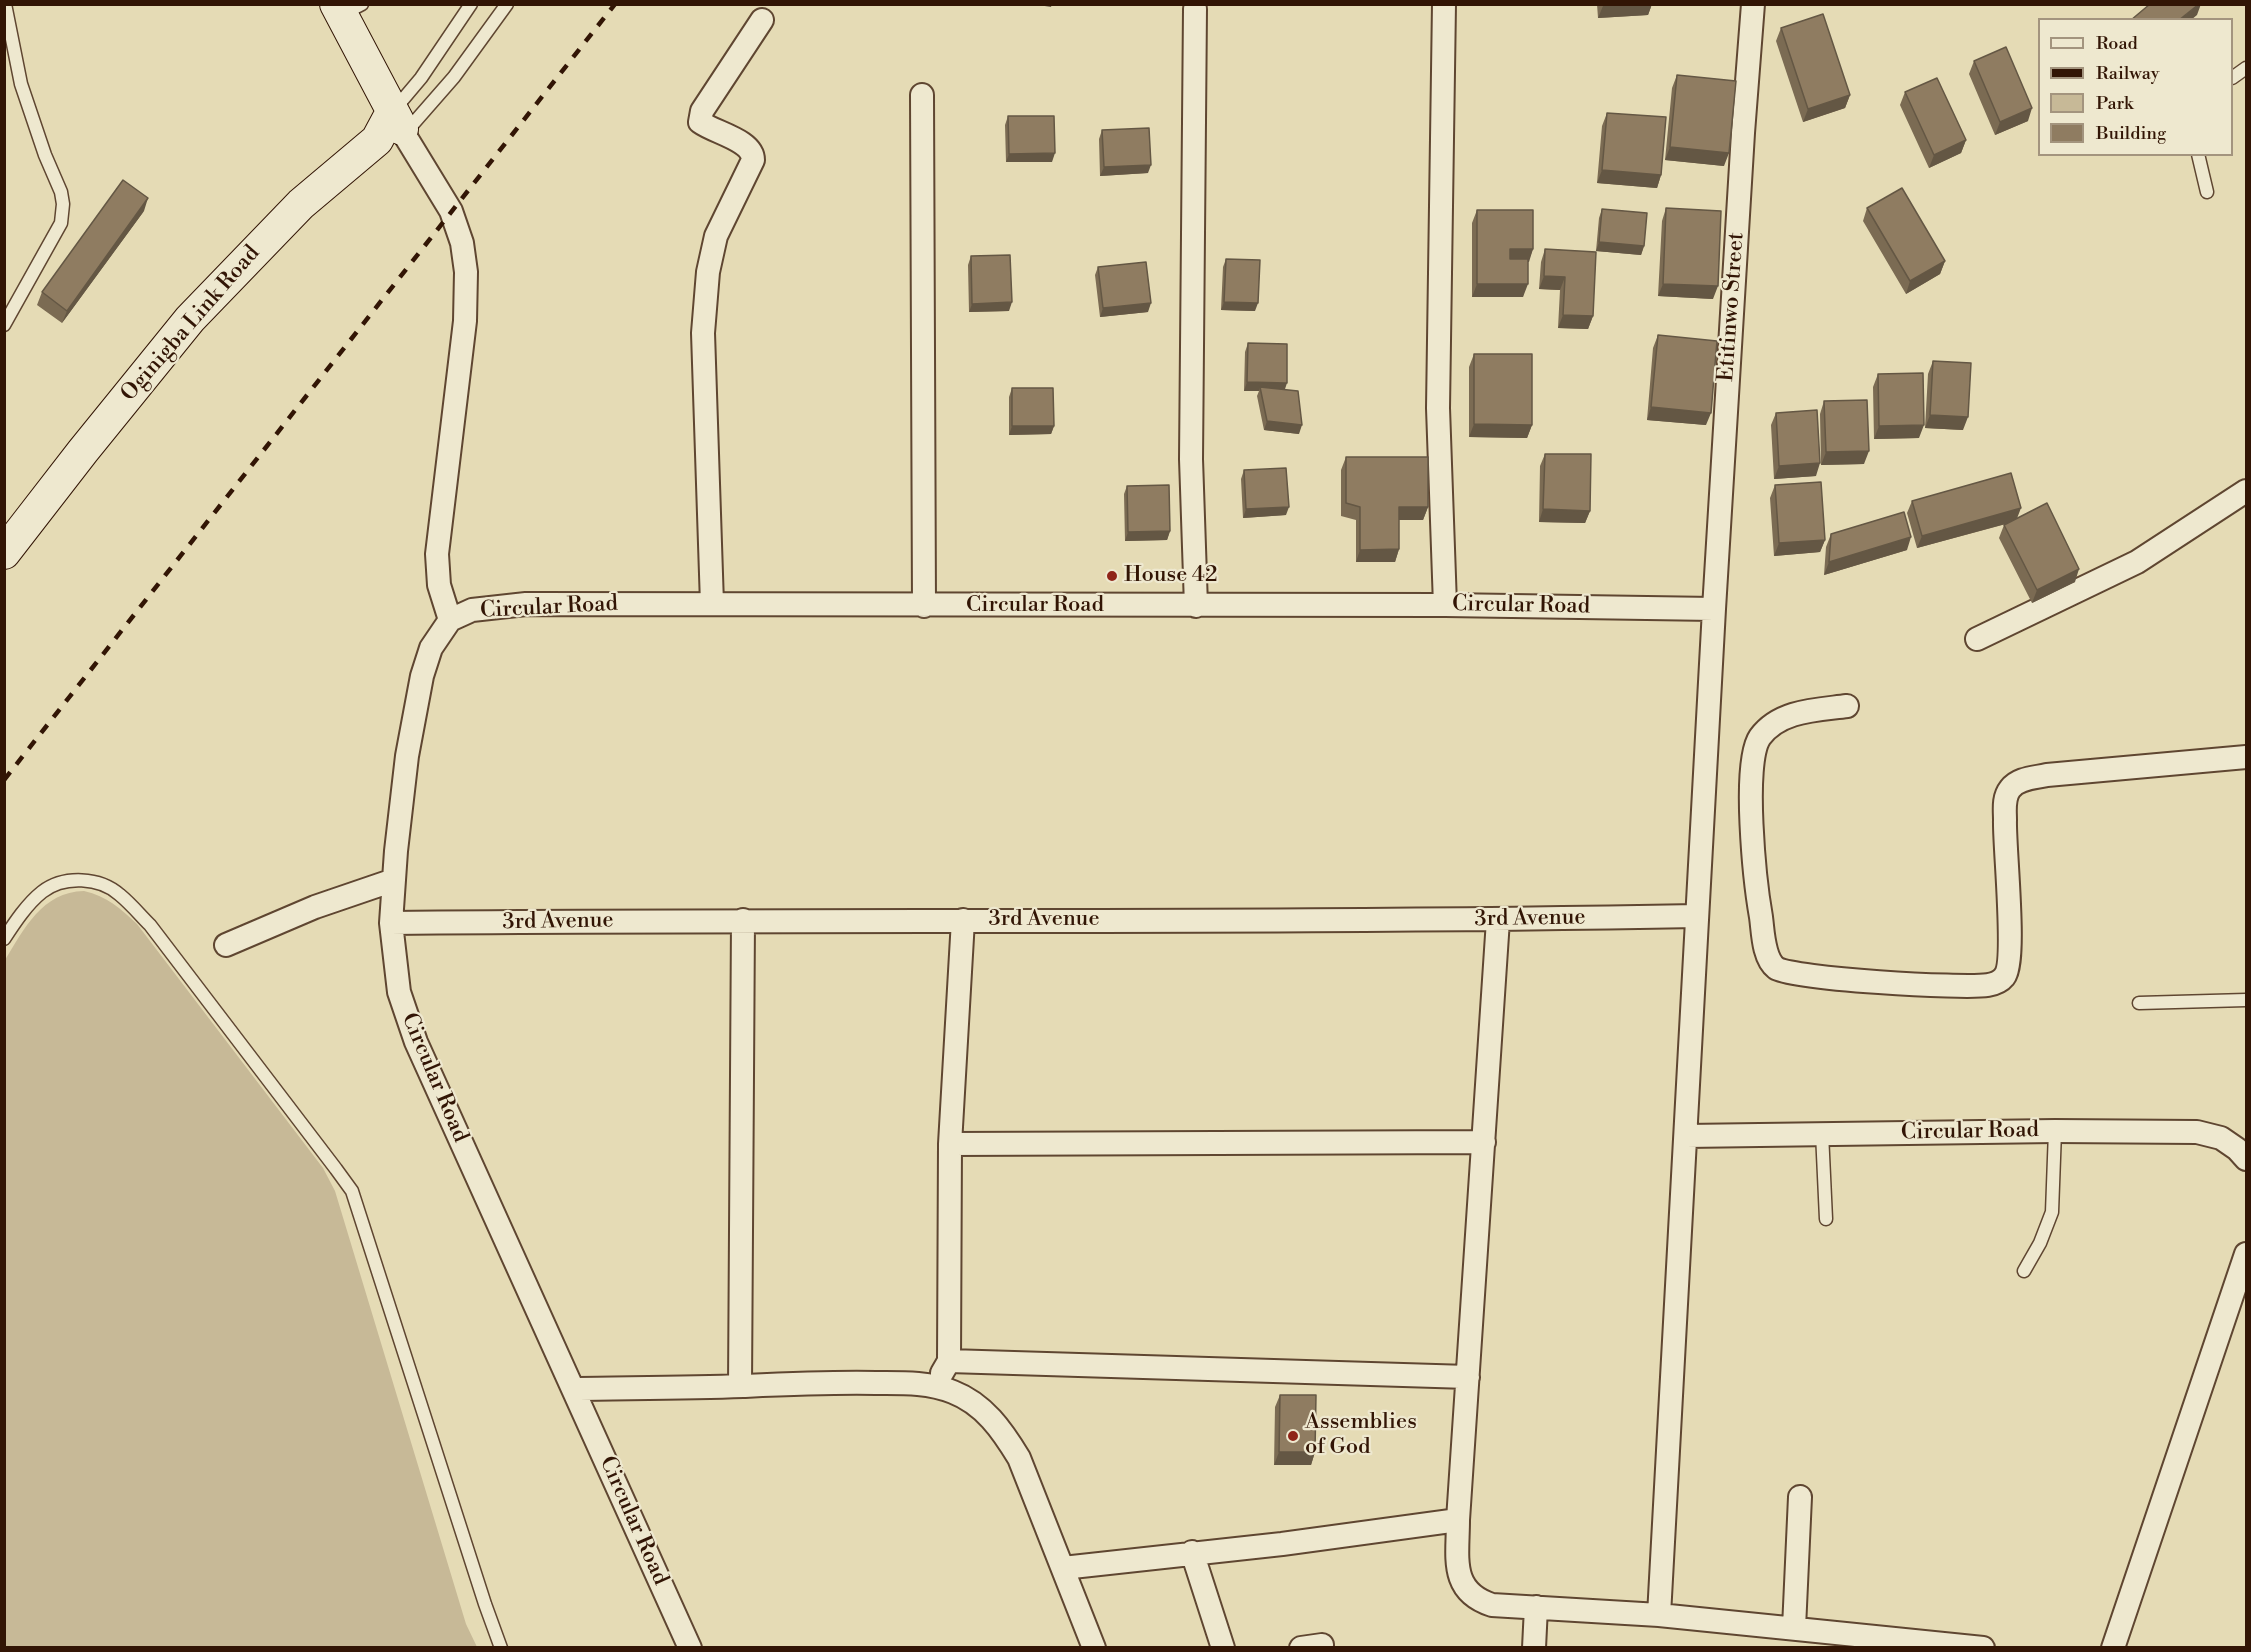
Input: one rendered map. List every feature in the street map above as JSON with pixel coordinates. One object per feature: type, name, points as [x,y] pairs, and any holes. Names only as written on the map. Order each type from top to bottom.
[{"type":"street","points":[[1444,4],[1438,408],[1445,605]]},
{"type":"street","name":"Etitinwo Street","points":[[1659,1615],[1714,609],[1753,4]]},
{"type":"street","points":[[347,8],[391,129],[451,211],[462,243],[466,272],[465,321],[437,554],[439,585],[450,620]]},
{"type":"street","points":[[1195,9],[1191,459],[1196,606]]},
{"type":"street","points":[[712,604],[703,333],[708,272],[716,236],[753,160],[753,152],[748,146],[700,122],[702,111],[762,20]]},
{"type":"street","points":[[922,96],[924,606]]},
{"type":"street","name":"Oginigba Link Road","points":[[4,552],[190,319],[301,204],[391,129]]},
{"type":"street","points":[[1977,639],[2137,562],[2247,491]]},
{"type":"street","name":"Circular Road","points":[[690,1647],[416,1042],[399,992],[391,924],[407,756],[422,676],[431,648],[450,620],[472,610],[526,604],[1445,605],[1714,609]]},
{"type":"street","points":[[1847,706],[1792,714],[1773,725],[1760,737],[1753,756],[1751,797],[1757,893],[1767,952],[1772,964],[1788,972],[1848,980],[1949,985],[1988,985],[1999,982],[2006,976],[2010,954],[2004,837],[2005,799],[2010,789],[2019,781],[2047,775],[2247,757]]},
{"type":"street","points":[[226,945],[315,907],[394,880]]},
{"type":"street","name":"3rd Avenue","points":[[391,924],[743,920],[1498,920],[1697,916]]},
{"type":"street","points":[[740,1386],[743,920]]},
{"type":"street","points":[[935,1386],[949,1361],[950,1144],[963,920]]},
{"type":"street","points":[[1498,920],[1458,1520],[1458,1574],[1467,1591],[1479,1601],[1492,1605],[1659,1615],[1794,1628],[1872,1642],[1983,1647]]},
{"type":"street","name":"Circular Road","points":[[1686,1136],[2055,1131],[2198,1132],[2221,1138],[2247,1159]]},
{"type":"street","points":[[950,1144],[1484,1142]]},
{"type":"street","points":[[2112,1647],[2247,1254]]},
{"type":"street","points":[[949,1361],[1468,1377]]},
{"type":"street","points":[[574,1389],[829,1382],[916,1383],[935,1386],[968,1399],[988,1414],[1001,1429],[1019,1458],[1094,1647]]},
{"type":"street","points":[[1794,1628],[1800,1497]]},
{"type":"street","points":[[1063,1568],[1192,1552],[1282,1544],[1458,1520]]},
{"type":"street","points":[[1192,1552],[1223,1647]]},
{"type":"street","points":[[1534,1647],[1536,1606]]},
{"type":"lane","points":[[4,325],[61,223],[63,204],[61,192],[45,155],[21,84],[5,4]]},
{"type":"lane","points":[[391,129],[421,78],[471,4]]},
{"type":"lane","points":[[391,129],[454,77],[507,4]]},
{"type":"lane","points":[[2233,77],[2247,68]]},
{"type":"lane","points":[[2198,156],[2207,192]]},
{"type":"lane","points":[[4,939],[18,917],[44,891],[71,880],[96,881],[119,894],[150,925],[352,1191],[485,1604],[501,1647]]},
{"type":"lane","points":[[2139,1003],[2247,1000]]},
{"type":"lane","points":[[2024,1271],[2040,1243],[2052,1212],[2055,1131]]},
{"type":"lane","points":[[1822,1133],[1826,1219]]},
{"type":"green space","points":[[84,891],[107,900],[137,924],[323,1168],[335,1191],[466,1624],[477,1647],[5,1647],[5,960],[27,925],[46,905],[69,893]]},
{"type":"building","points":[[2150,4],[2199,4],[2182,18],[2133,18]]},
{"type":"building","points":[[1823,14],[1850,95],[1808,109],[1781,28]]},
{"type":"building","points":[[2006,47],[2032,108],[2000,122],[1974,61]]},
{"type":"building","points":[[1677,75],[1736,81],[1729,153],[1670,147]]},
{"type":"building","points":[[1937,78],[1966,140],[1934,155],[1905,92]]},
{"type":"building","points":[[1607,113],[1666,117],[1661,175],[1602,170]]},
{"type":"building","points":[[1008,116],[1054,116],[1055,153],[1009,154]]},
{"type":"building","points":[[1149,128],[1151,165],[1104,167],[1102,130]]},
{"type":"building","points":[[123,180],[148,198],[67,311],[42,292]]},
{"type":"building","points":[[1902,188],[1945,261],[1910,281],[1867,208]]},
{"type":"building","points":[[1666,208],[1721,211],[1718,286],[1663,284]]},
{"type":"building","points":[[1602,209],[1647,213],[1644,246],[1599,242]]},
{"type":"building","points":[[1477,210],[1533,210],[1533,249],[1510,249],[1510,259],[1528,259],[1528,284],[1477,284]]},
{"type":"building","points":[[1545,249],[1596,252],[1593,316],[1563,315],[1565,277],[1544,276]]},
{"type":"building","points":[[1010,255],[1012,302],[972,304],[971,256]]},
{"type":"building","points":[[1226,259],[1260,260],[1258,303],[1224,302]]},
{"type":"building","points":[[1146,262],[1151,303],[1103,308],[1098,267]]},
{"type":"building","points":[[1658,335],[1717,341],[1711,413],[1651,407]]},
{"type":"building","points":[[1248,343],[1287,344],[1287,383],[1247,382]]},
{"type":"building","points":[[1474,354],[1532,354],[1532,425],[1474,424]]},
{"type":"building","points":[[1933,361],[1971,363],[1968,417],[1930,415]]},
{"type":"building","points":[[1923,373],[1924,425],[1879,426],[1878,374]]},
{"type":"building","points":[[1260,387],[1298,391],[1302,425],[1267,421]]},
{"type":"building","points":[[1012,388],[1053,388],[1054,426],[1012,426]]},
{"type":"building","points":[[1867,400],[1869,451],[1826,452],[1824,401]]},
{"type":"building","points":[[1817,410],[1820,463],[1779,466],[1776,413]]},
{"type":"building","points":[[1545,454],[1591,454],[1590,511],[1543,509]]},
{"type":"building","points":[[1346,457],[1428,457],[1428,507],[1399,507],[1399,549],[1360,550],[1360,507],[1346,503]]},
{"type":"building","points":[[1286,468],[1289,507],[1246,509],[1244,470]]},
{"type":"building","points":[[2011,473],[2021,508],[1922,536],[1912,501]]},
{"type":"building","points":[[1821,482],[1825,540],[1779,543],[1775,485]]},
{"type":"building","points":[[1169,485],[1170,531],[1128,532],[1127,486]]},
{"type":"building","points":[[2047,503],[2079,569],[2037,590],[2004,525]]},
{"type":"building","points":[[1904,512],[1911,537],[1829,562],[1831,534]]},
{"type":"building","name":"Assemblies of God","points":[[1280,1395],[1316,1395],[1315,1452],[1279,1452]]},
{"type":"railway","points":[[4,780],[615,4]]},
{"type":"place","name":"House 42","points":[[1112,576]]},
{"type":"place","name":"Assemblies of God","points":[[1293,1436]]}]
